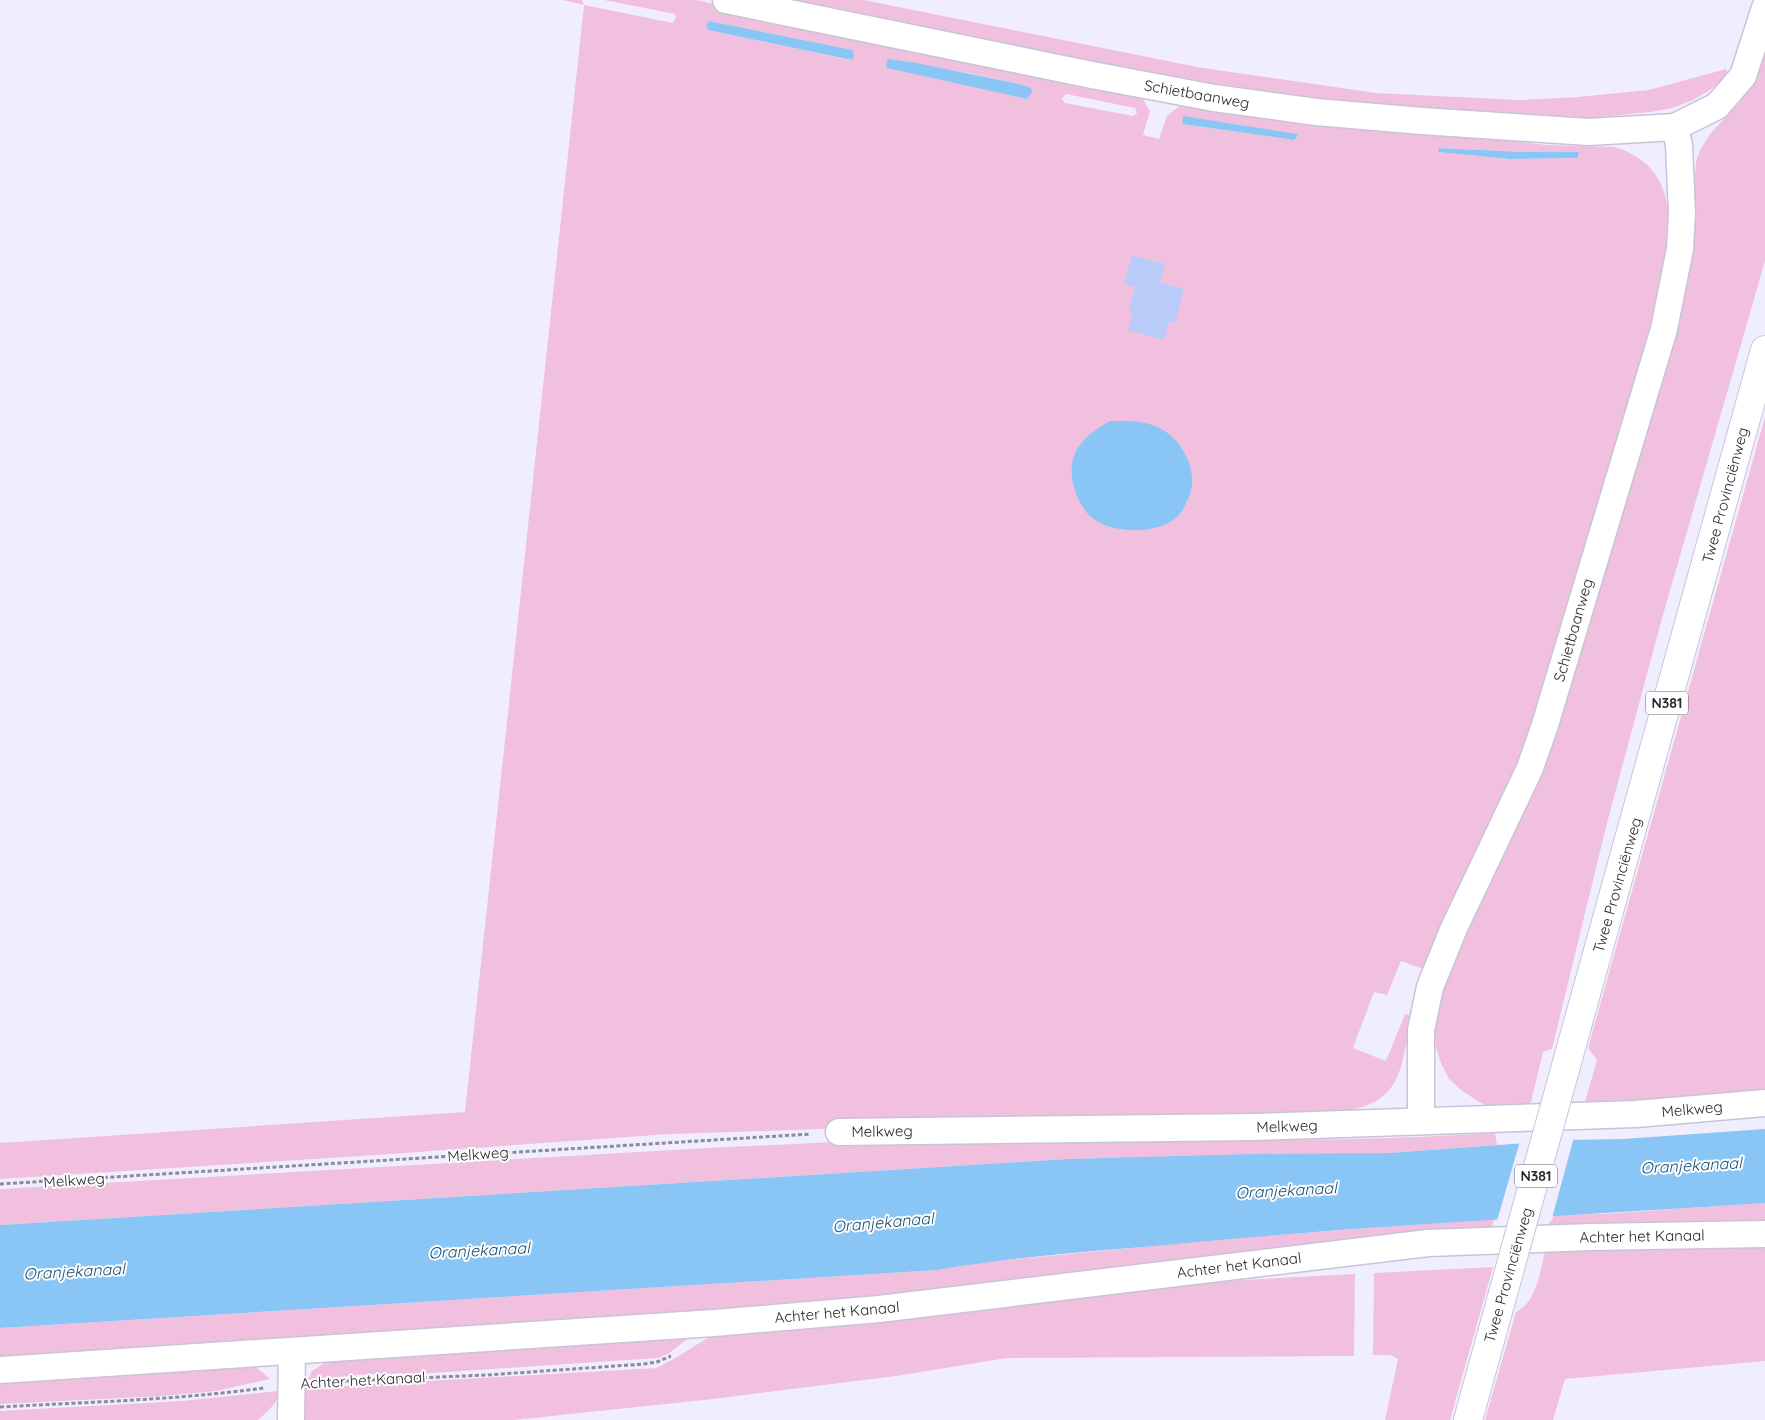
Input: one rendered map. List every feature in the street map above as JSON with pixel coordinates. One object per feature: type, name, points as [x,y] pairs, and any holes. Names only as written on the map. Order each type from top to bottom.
[{"type":"main road","name":"Twee Provinciënweg","points":[[1468,1420],[1765,350]]},
{"type":"street","name":"Schietbaanweg","points":[[726,0],[1214,98],[1316,112],[1589,132],[1675,127],[1717,106],[1742,76],[1765,8]]},
{"type":"street","name":"Schietbaanweg","points":[[1420,1121],[1421,1030],[1430,988],[1454,928],[1533,759],[1664,329],[1680,250],[1682,214],[1679,145],[1675,127]]},
{"type":"street","name":"Melkweg","points":[[839,1132],[1254,1127],[1636,1114],[1765,1104]]},
{"type":"street","name":"Achter het Kanaal","points":[[0,1370],[714,1323],[879,1309],[1428,1243],[1581,1237],[1765,1234]]},
{"type":"street","points":[[292,1352],[292,1420]]},
{"type":"path","name":"Melkweg","points":[[0,1184],[839,1132]]},
{"type":"path","name":"Achter het Kanaal","points":[[0,1407],[176,1398],[291,1384],[644,1364],[657,1362],[675,1353]]},
{"type":"shaded area","points":[[563,0],[582,0],[584,5]]},
{"type":"shaded area","points":[[604,0],[696,0],[1138,91],[1150,111],[1143,135],[1159,139],[1167,116],[1187,100],[1547,145],[1615,147],[1636,157],[1651,169],[1661,184],[1669,221],[1664,282],[1558,651],[1510,786],[1435,937],[1423,969],[1401,961],[1387,995],[1374,992],[1353,1048],[1386,1061],[1405,1014],[1412,1016],[1402,1065],[1391,1087],[1384,1095],[1375,1102],[1365,1106],[1337,1112],[671,1134],[0,1179],[0,1143],[465,1112],[584,5],[673,23],[676,17],[675,14]],"holes":[[[709,21],[852,50],[854,53],[851,60],[708,30],[706,25]],[[888,59],[968,73],[1031,87]],[[1066,94],[1135,108],[1137,113],[1133,116],[1065,103],[1062,99]],[[1184,117],[1241,125],[1294,140],[1182,124]],[[1440,148],[1523,152],[1579,152],[1578,158],[1509,159],[1438,152]]]},
{"type":"shaded area","points":[[754,0],[864,0],[1197,67],[1376,93],[1519,100],[1577,97],[1649,90],[1726,69],[1727,72],[1719,83],[1693,100],[1672,108],[1651,112],[1571,120],[1353,110]]},
{"type":"shaded area","points":[[1765,39],[1765,261],[1661,622],[1607,823],[1552,1049],[1543,1052],[1530,1106],[1486,1106],[1462,1091],[1449,1079],[1436,1047],[1434,1031],[1436,1009],[1477,896],[1690,247],[1696,161],[1700,150],[1710,134],[1740,102],[1747,91]]},
{"type":"shaded area","points":[[1765,417],[1765,1094],[1584,1105],[1597,1060],[1588,1048]]},
{"type":"shaded area","points":[[1495,1133],[1497,1145],[1389,1153],[1068,1159],[0,1225],[0,1189],[707,1148],[900,1139],[1252,1136],[1315,1140]]},
{"type":"shaded area","points":[[1765,1203],[1765,1226],[1630,1222],[1547,1226],[1555,1215],[1601,1214]]},
{"type":"shaded area","points":[[1494,1219],[1491,1231],[840,1306],[0,1362],[0,1328],[938,1270],[983,1262],[1249,1237]]},
{"type":"shaded area","points":[[1765,1244],[1765,1361],[1565,1379],[1553,1420],[1485,1420],[1516,1312],[1529,1301],[1533,1293],[1545,1251]]},
{"type":"shaded area","points":[[1493,1267],[1450,1420],[1385,1420],[1398,1359],[1390,1355],[1373,1355],[1374,1273]]},
{"type":"shaded area","points":[[1355,1274],[1354,1356],[1007,1358],[896,1376],[713,1399],[514,1420],[302,1420],[303,1389],[307,1388],[656,1368],[716,1334],[1148,1285]]},
{"type":"shaded area","points":[[691,1336],[668,1354],[658,1358],[433,1373],[369,1374],[308,1380],[312,1371],[329,1360]]},
{"type":"shaded area","points":[[245,1364],[256,1367],[270,1379],[216,1391],[163,1396],[0,1404],[0,1377]]},
{"type":"shaded area","points":[[277,1391],[279,1393],[278,1397],[273,1405],[258,1420],[0,1420],[0,1411],[182,1401]]},
{"type":"water","points":[[709,21],[853,50],[854,56],[852,60],[708,30],[706,25]]},
{"type":"water","points":[[888,59],[917,63],[1019,84],[1031,88],[1032,92],[1027,99],[887,68]]},
{"type":"water","points":[[1183,116],[1297,134],[1297,136],[1294,140],[1182,124]]},
{"type":"water","points":[[1439,148],[1523,152],[1579,152],[1578,158],[1509,159],[1438,152]]},
{"type":"water","points":[[1110,421],[1138,422],[1155,426],[1174,438],[1181,447],[1191,468],[1191,490],[1182,511],[1171,521],[1148,529],[1121,529],[1098,522],[1083,508],[1072,481],[1072,462],[1075,453],[1086,438]]},
{"type":"water","name":"Oranjekanaal","points":[[1765,1129],[1765,1203],[1251,1237],[1028,1257],[938,1270],[0,1328],[0,1225],[1068,1159],[1255,1154],[1389,1153],[1566,1140],[1623,1139]]},
{"type":"pier","points":[[1574,1137],[1552,1218],[1497,1221],[1520,1141]]},
{"type":"building","points":[[1132,255],[1165,264],[1160,282],[1184,289],[1175,323],[1169,322],[1164,340],[1128,330],[1133,311],[1129,310],[1135,287],[1124,284]]}]
